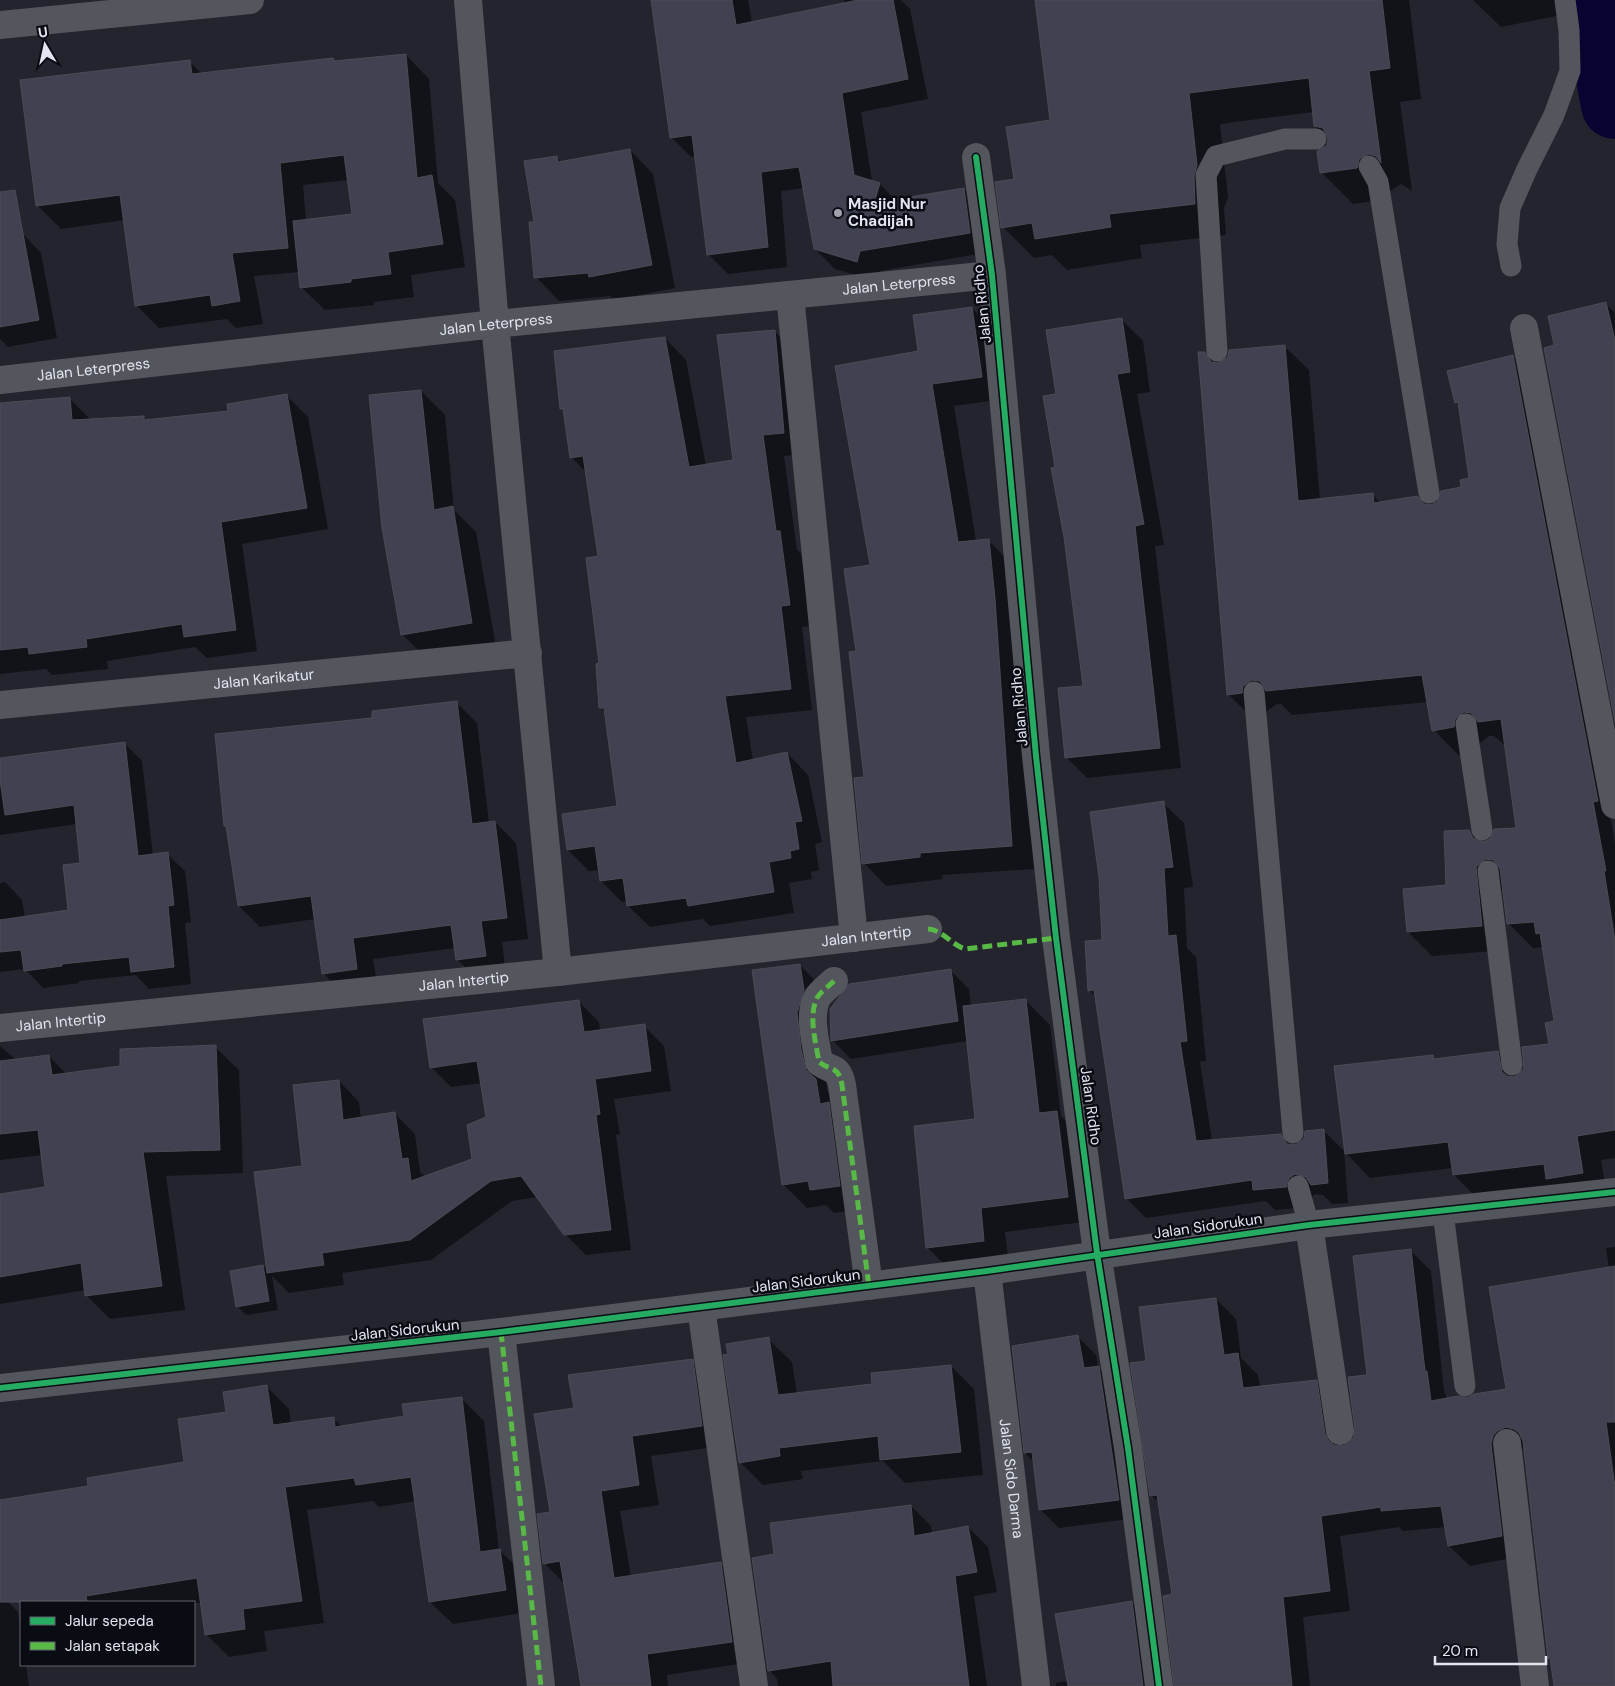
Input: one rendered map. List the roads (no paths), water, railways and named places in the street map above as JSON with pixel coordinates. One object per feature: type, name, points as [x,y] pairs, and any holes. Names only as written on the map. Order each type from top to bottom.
[{"type":"street","points":[[0,26],[250,0]]},
{"type":"street","points":[[468,0],[495,324],[558,972]]},
{"type":"street","name":"Jalan Ridho","points":[[976,157],[992,275],[1036,756],[1054,919],[1098,1254],[1128,1448],[1159,1686]]},
{"type":"street","name":"Jalan Leterpress","points":[[0,380],[495,324],[992,275]]},
{"type":"street","points":[[790,295],[854,938]]},
{"type":"street","points":[[1524,328],[1615,805]]},
{"type":"street","name":"Jalan Karikatur","points":[[0,705],[528,653]]},
{"type":"street","name":"Jalan Intertip","points":[[0,1028],[558,972],[928,930]]},
{"type":"street","points":[[834,981],[818,996],[814,1007],[814,1029],[819,1062],[836,1069],[840,1074],[869,1286]]},
{"type":"street","name":"Jalan Sidorukun","points":[[0,1388],[501,1332],[987,1271],[1309,1225],[1615,1192]]},
{"type":"street","points":[[1309,1225],[1340,1431]]},
{"type":"street","name":"Jalan Sido Darma","points":[[987,1271],[1036,1686]]},
{"type":"street","points":[[701,1307],[754,1686]]},
{"type":"street","points":[[501,1332],[541,1686]]},
{"type":"street","points":[[1507,1443],[1535,1686]]},
{"type":"lane","points":[[1511,266],[1507,244],[1510,208],[1554,114],[1570,71],[1569,30],[1565,0]]},
{"type":"lane","points":[[1217,351],[1206,175],[1216,156],[1286,139],[1316,139]]},
{"type":"lane","points":[[1370,166],[1378,182],[1429,494]]},
{"type":"lane","points":[[1254,692],[1294,1132]]},
{"type":"lane","points":[[1466,724],[1482,830]]},
{"type":"lane","points":[[1488,871],[1512,1065]]},
{"type":"lane","points":[[1298,1186],[1309,1225]]},
{"type":"lane","points":[[1443,1212],[1465,1386]]},
{"type":"waterway","points":[[1596,0],[1615,105]]},
{"type":"place","name":"Masjid Nur Chadijah","points":[[838,213]]}]
